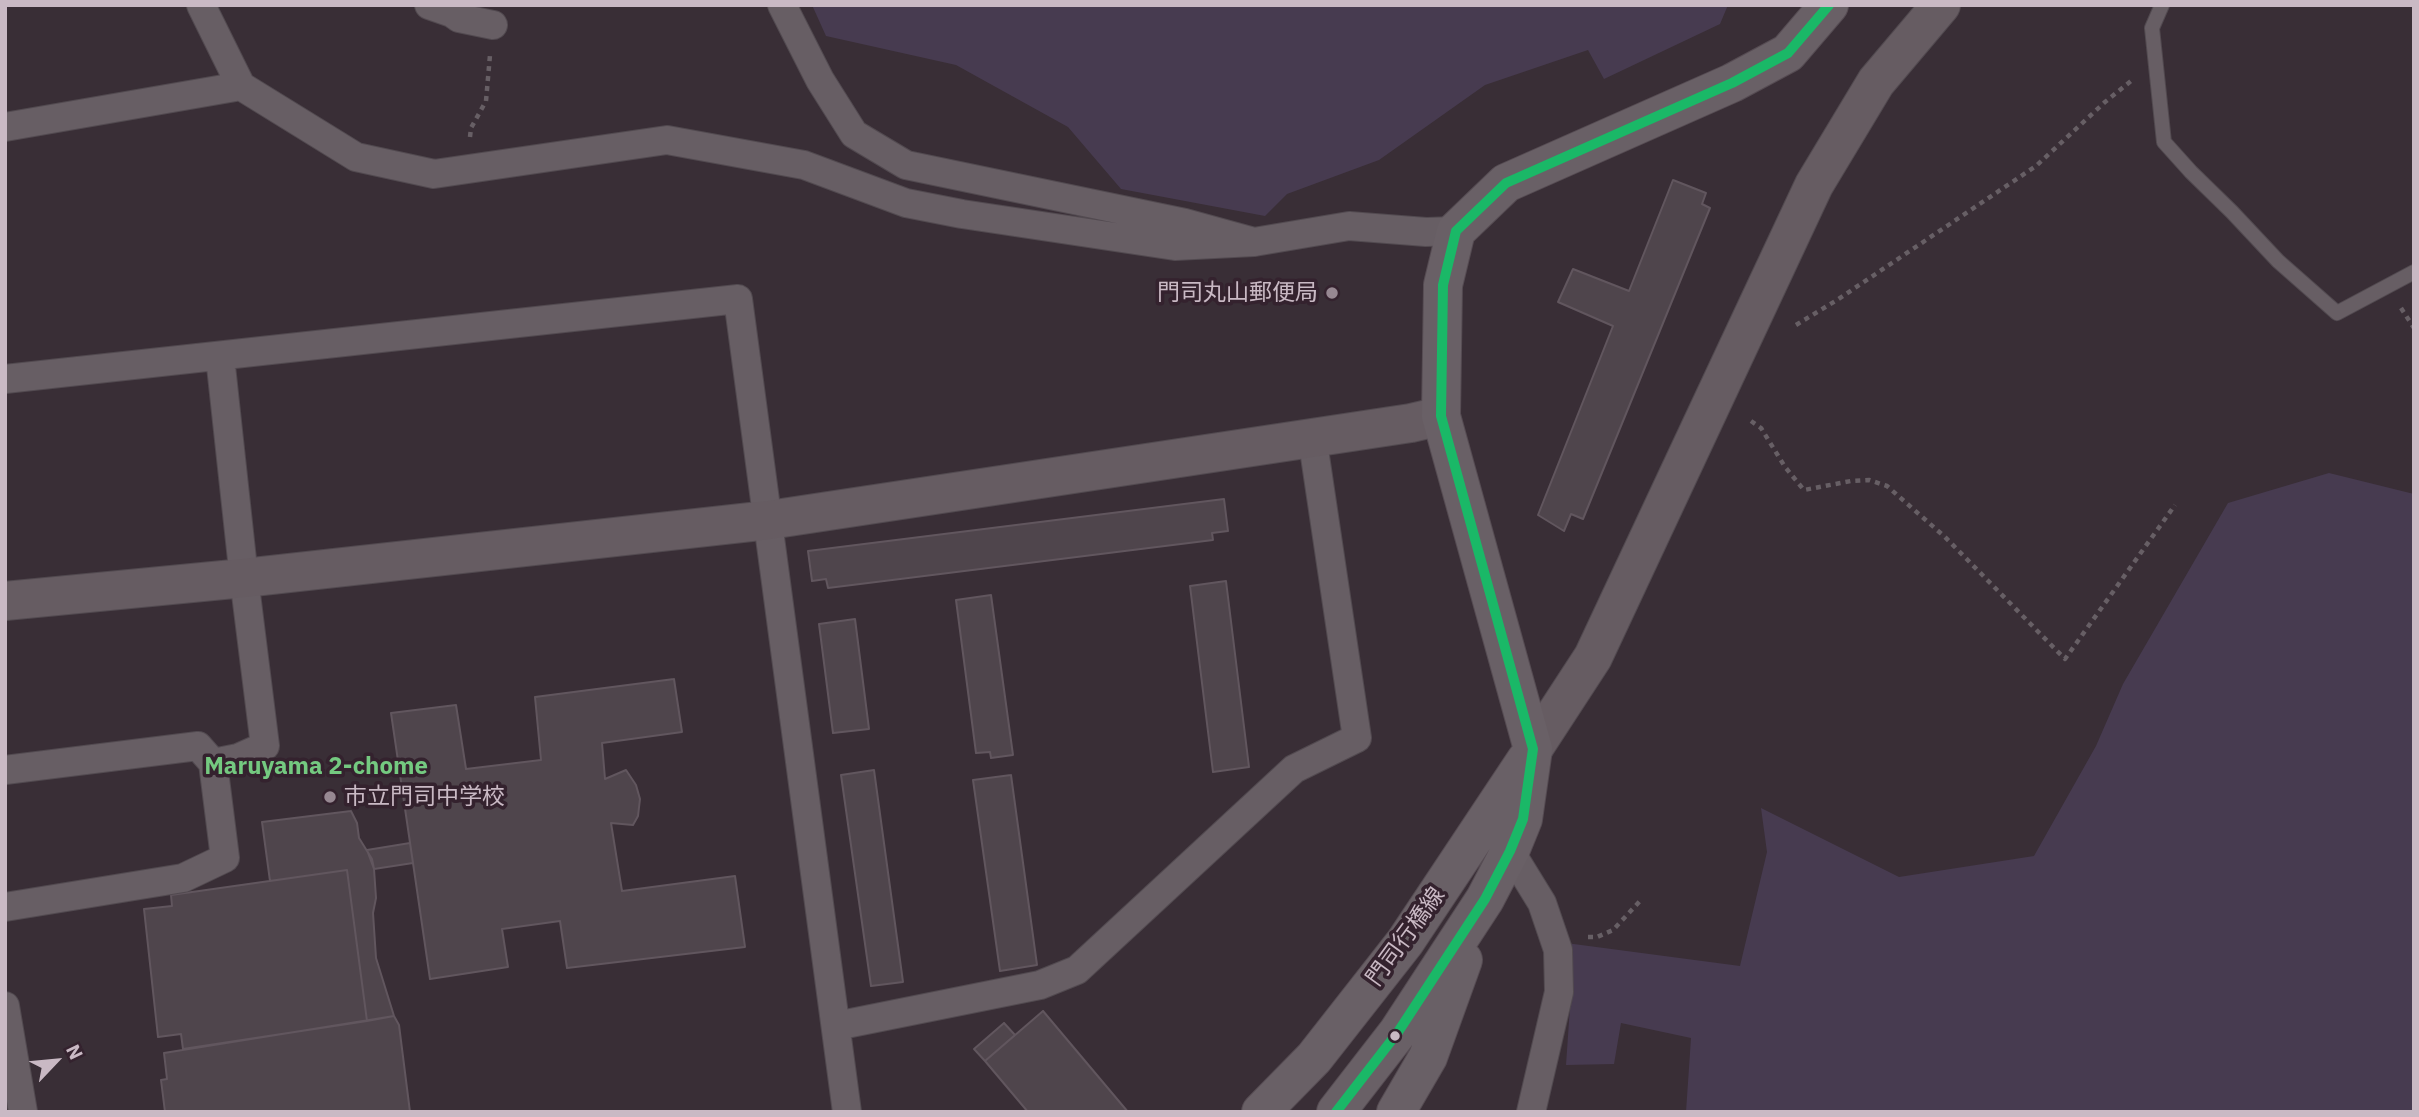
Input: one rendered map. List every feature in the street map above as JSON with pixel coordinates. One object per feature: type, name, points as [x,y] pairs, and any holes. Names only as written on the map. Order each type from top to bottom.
[{"type":"main road","points":[[1456,231],[1506,183],[1732,83],[1788,53],[1829,5]]},
{"type":"main road","name":"門司行橋線","points":[[1336,1112],[1398,1032],[1485,899],[1523,819],[1533,749],[1441,416],[1443,285],[1456,231]]},
{"type":"main road","name":"門司行橋線","points":[[1261,1112],[1314,1058],[1405,942],[1533,749]]},
{"type":"main road","points":[[1396,1112],[1428,1057],[1485,899]]},
{"type":"street","points":[[201,5],[241,86],[356,157],[434,174],[667,140],[804,165],[906,203],[961,214],[1175,246],[1254,242],[1349,226],[1426,232],[1456,231]]},
{"type":"street","points":[[429,5],[459,18],[493,25]]},
{"type":"street","points":[[782,5],[821,80],[854,134],[906,165],[1185,223],[1254,242]]},
{"type":"street","points":[[1533,749],[1593,657],[1814,185],[1876,82],[1941,5]]},
{"type":"street","points":[[5,127],[241,86]]},
{"type":"street","points":[[5,379],[738,299],[847,1112]]},
{"type":"street","points":[[213,763],[238,758],[265,746],[220,356]]},
{"type":"street","points":[[5,601],[244,578],[769,520],[1411,423],[1441,416]]},
{"type":"street","points":[[836,1026],[1040,985],[1077,970],[1294,769],[1357,738],[1312,436]]},
{"type":"street","points":[[5,770],[198,746],[213,763],[225,858],[183,878],[5,907]]},
{"type":"street","points":[[1510,851],[1542,903],[1558,950],[1559,992],[1531,1112]]},
{"type":"street","points":[[5,1006],[23,1112]]},
{"type":"lane","points":[[2162,5],[2152,28],[2164,142],[2278,261],[2337,313],[2414,272]]},
{"type":"path","points":[[467,169],[471,128],[486,101],[493,25]]},
{"type":"path","points":[[1796,325],[2036,166],[2131,81],[2137,72],[2140,39],[2152,28]]},
{"type":"path","points":[[1751,421],[1761,428],[1785,467],[1804,490],[1868,480],[1887,486],[1945,537],[2065,659],[2175,505]]},
{"type":"path","points":[[1554,939],[1597,937],[1614,930],[1640,901]]},
{"type":"shaded area","points":[[812,5],[1728,5],[1720,24],[1604,79],[1588,50],[1485,85],[1379,160],[1287,194],[1265,216],[1121,189],[1068,127],[956,65],[826,36]]},
{"type":"shaded area","points":[[2329,473],[2414,494],[2414,1112],[1686,1112],[1691,1038],[1621,1023],[1614,1064],[1566,1065],[1572,978],[1566,943],[1740,966],[1767,852],[1761,808],[1899,877],[2034,856],[2096,746],[2123,684],[2228,503]]},
{"type":"building","points":[[1673,180],[1706,193],[1702,204],[1710,208],[1583,519],[1571,514],[1564,531],[1538,515],[1613,326],[1558,302],[1573,269],[1629,291]]},
{"type":"building","points":[[1224,499],[1228,531],[1212,533],[1213,540],[828,588],[826,579],[812,581],[808,551]]},
{"type":"building","points":[[1226,581],[1249,767],[1213,772],[1190,586]]},
{"type":"building","points":[[991,595],[1013,755],[991,758],[990,752],[976,753],[956,600]]},
{"type":"building","points":[[855,619],[869,729],[833,733],[819,624]]},
{"type":"building","points":[[674,679],[682,732],[602,743],[605,779],[626,770],[636,785],[640,799],[638,816],[633,825],[611,823],[622,891],[735,876],[745,947],[567,968],[560,921],[502,929],[508,967],[430,979],[391,713],[456,705],[466,769],[541,760],[535,697]]},
{"type":"building","points":[[874,770],[903,982],[871,986],[841,775]]},
{"type":"building","points":[[1011,775],[1037,965],[1000,971],[973,780]]},
{"type":"building","points":[[351,811],[357,823],[359,838],[372,859],[376,898],[373,913],[376,958],[394,1016],[367,1021],[347,870],[270,881],[262,822]]},
{"type":"building","points":[[410,843],[413,863],[374,869],[367,850]]},
{"type":"building","points":[[347,870],[367,1021],[183,1049],[181,1034],[158,1037],[144,909],[172,906],[171,895]]},
{"type":"building","points":[[1043,1011],[1128,1112],[1028,1112],[985,1061]]},
{"type":"building","points":[[394,1016],[399,1025],[410,1112],[165,1112],[161,1080],[167,1079],[164,1053]]},
{"type":"building","points":[[1004,1023],[1015,1035],[985,1061],[974,1049]]},
{"type":"transit line","points":[[1336,1112],[1398,1032],[1485,899],[1523,819],[1533,749],[1441,416],[1443,285],[1456,231],[1506,183],[1732,83],[1788,53],[1829,5]]},
{"type":"place","name":"門司丸山郵便局","points":[[1332,293]]},
{"type":"place","name":"市立門司中学校","points":[[330,797]]},
{"type":"district","name":"Maruyama 2-chome","points":[[316,767]]}]
